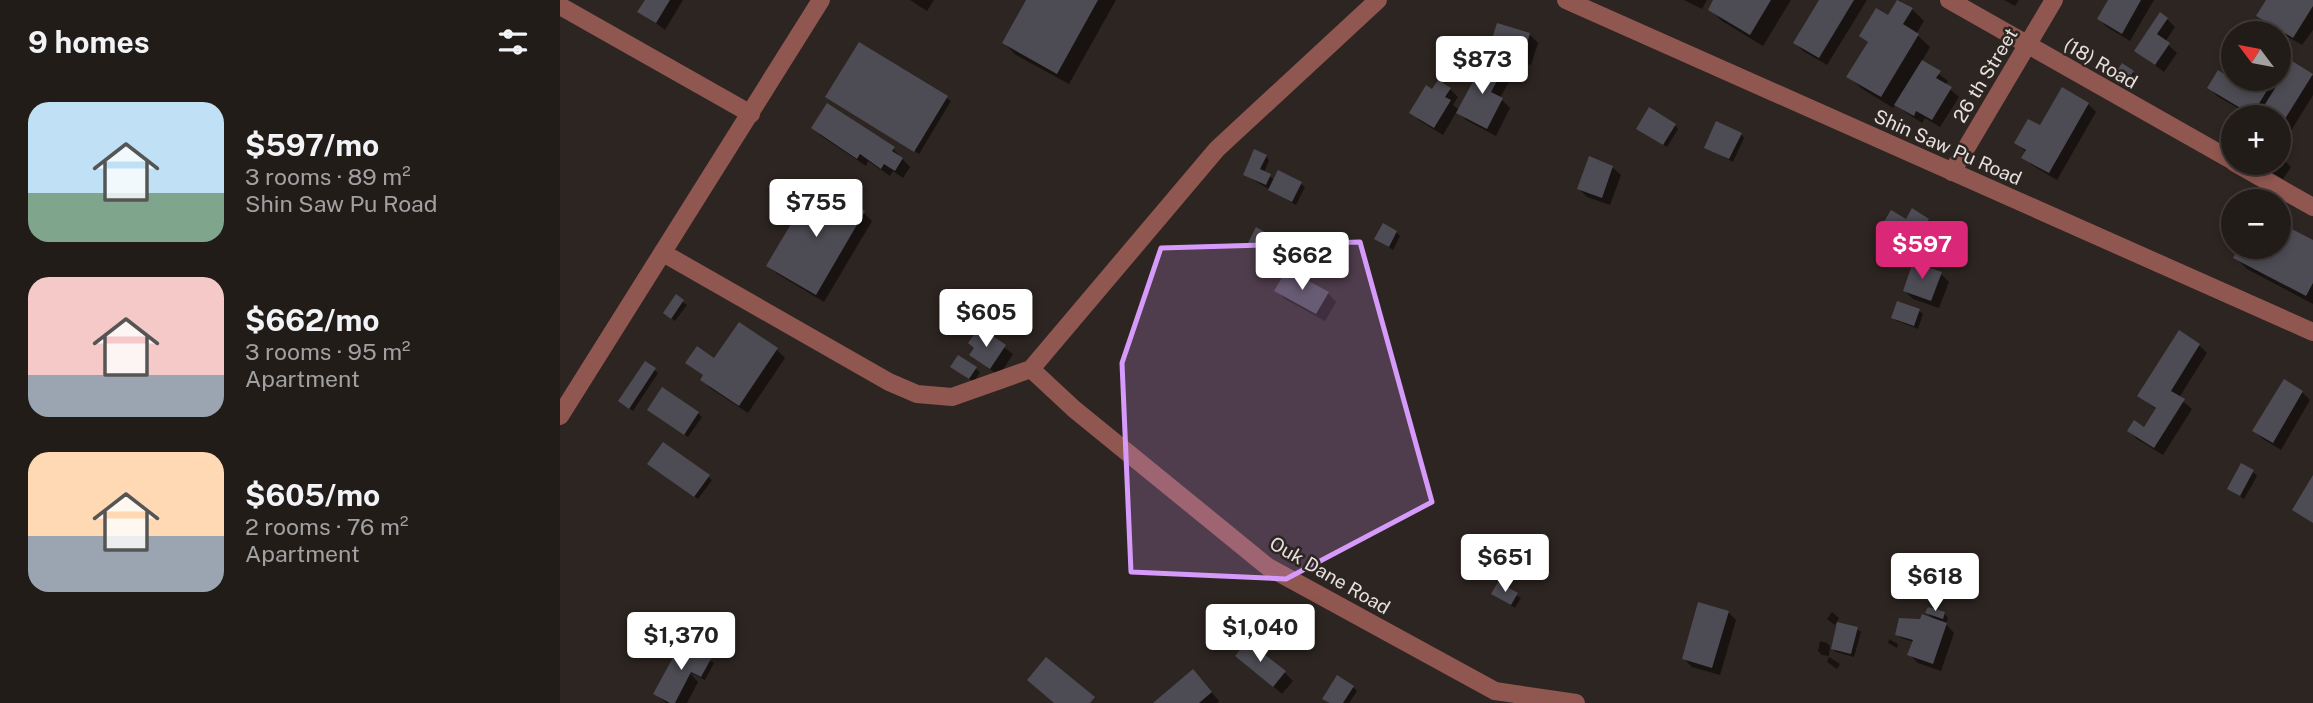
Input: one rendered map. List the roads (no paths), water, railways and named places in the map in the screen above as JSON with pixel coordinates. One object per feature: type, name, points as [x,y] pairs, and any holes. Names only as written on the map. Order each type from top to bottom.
[{"type":"street","points":[[560,415],[821,0]]},
{"type":"street","points":[[663,253],[889,382],[917,394],[952,397],[1031,369],[1217,149],[1378,0]]},
{"type":"street","name":"Shin Saw Pu Road","points":[[1566,0],[2313,332]]},
{"type":"street","name":"(18) Road","points":[[1949,0],[2221,155]]},
{"type":"street","name":"26 th Street","points":[[1952,172],[2054,0]]},
{"type":"street","points":[[560,6],[751,114]]},
{"type":"street","name":"(18) Road","points":[[2257,175],[2313,207]]},
{"type":"street","name":"Ouk Dane Road","points":[[1031,369],[1074,409],[1268,567],[1495,691],[1576,703]]}]
